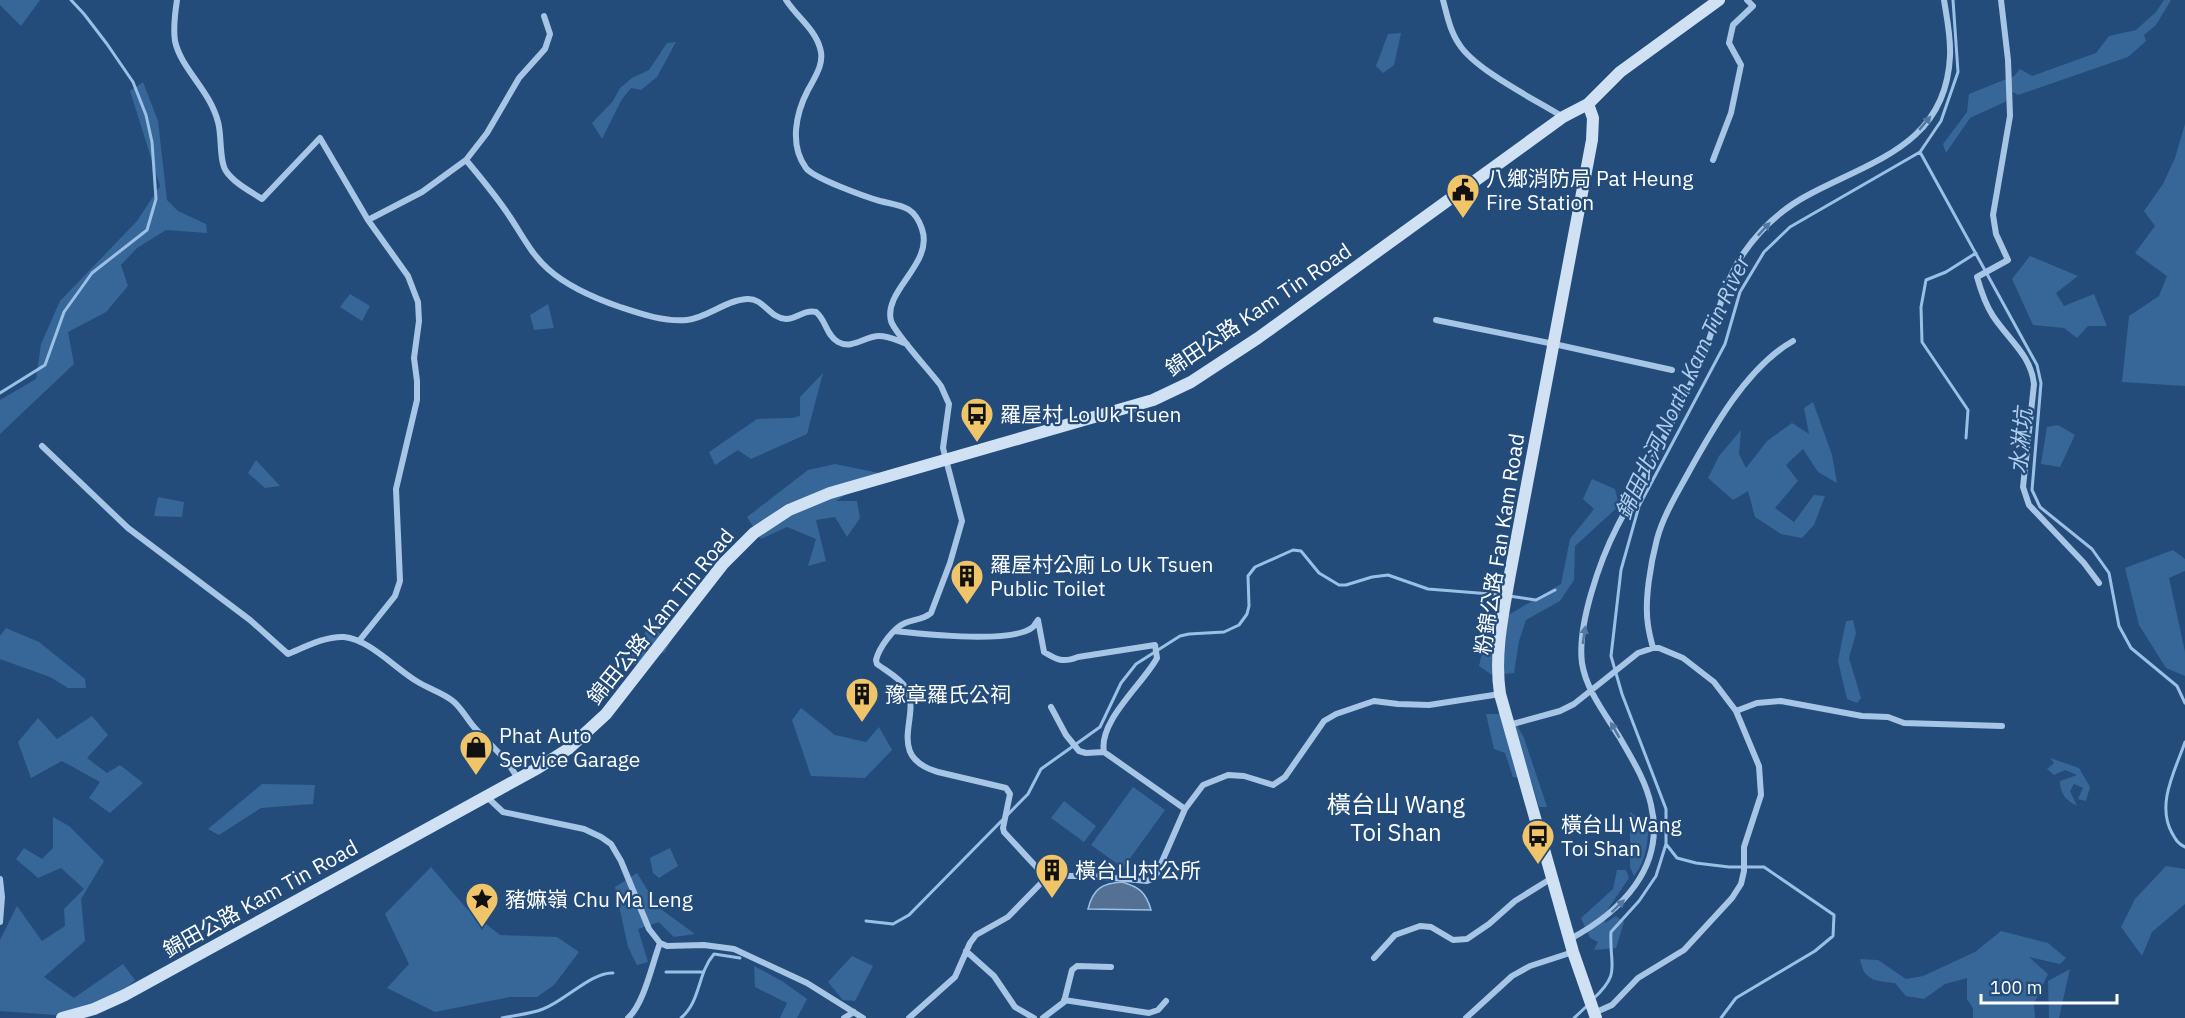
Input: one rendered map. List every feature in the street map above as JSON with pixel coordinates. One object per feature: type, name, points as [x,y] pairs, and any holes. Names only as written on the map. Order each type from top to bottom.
[{"type":"main road","name":"錦田公路 Kam Tin Road","points":[[62,1018],[94,1009],[125,995],[518,779],[568,749],[606,714],[723,564],[754,533],[789,510],[830,493],[1153,400],[1191,382],[1258,338],[1563,117],[1588,104],[1620,72],[1719,0]]},
{"type":"main road","name":"粉錦公路 Fan Kam Road","points":[[1588,104],[1593,118],[1592,140],[1500,626],[1498,664],[1500,694],[1573,952],[1595,1015]]},
{"type":"street","points":[[177,0],[174,29],[176,42],[180,54],[211,102],[220,131],[224,167],[228,174],[262,199],[320,138],[368,220],[408,276],[418,302],[419,321],[414,358],[418,392],[396,489],[396,530],[401,571],[398,588],[388,606],[359,641]]},
{"type":"street","points":[[786,0],[817,39],[821,49],[822,60],[818,73],[800,108],[796,149],[802,162],[811,174],[880,201],[902,205],[911,211],[923,230],[923,249],[895,298],[891,314],[893,326],[946,395],[948,413],[944,448],[962,521],[950,563],[931,613],[926,617],[904,624],[894,631],[877,656],[876,662],[903,684],[908,691],[907,744],[918,763],[928,769],[1006,788],[1010,794],[1004,832],[1041,872],[1048,876],[1150,880],[1156,873],[1185,808],[1203,785],[1220,777],[1234,774],[1269,784],[1277,783],[1285,777],[1324,721],[1336,714],[1374,701],[1430,705],[1500,694]]},
{"type":"street","points":[[1443,0],[1449,25],[1464,52],[1488,71],[1563,117]]},
{"type":"street","points":[[1713,160],[1731,113],[1741,65],[1729,43],[1733,25],[1753,6],[1747,0]]},
{"type":"street","points":[[1570,939],[1600,922],[1628,897],[1645,867],[1653,837],[1652,806],[1647,791],[1635,765],[1592,691],[1582,666],[1583,634],[1597,574],[1610,542],[1700,362],[1733,271],[1758,234],[1787,208],[1810,194],[1893,153],[1908,142],[1938,107],[1948,76],[1950,42],[1944,0]]},
{"type":"street","points":[[2001,0],[2008,60],[2010,116],[1993,215],[1996,234],[2008,260],[1977,278],[1986,304],[2025,357],[2033,374],[2024,495],[2029,505],[2084,563],[2099,583]]},
{"type":"street","points":[[368,220],[422,192],[466,160],[487,132],[519,78],[545,49],[550,34],[544,16]]},
{"type":"street","points":[[466,160],[510,216],[542,263],[574,288],[604,301],[658,318],[681,320],[692,319],[738,301],[751,299],[762,304],[778,318],[790,319],[807,312],[816,312],[823,319],[832,337],[842,344],[847,345],[880,336],[908,345]]},
{"type":"street","points":[[1436,320],[1672,370]]},
{"type":"street","points":[[1653,648],[1647,624],[1648,595],[1657,540],[1670,507],[1711,432],[1732,402],[1773,353],[1793,341]]},
{"type":"street","points":[[42,446],[128,528],[250,620],[288,654],[335,638],[344,637],[359,641],[411,678],[452,700],[473,727],[509,764],[518,779]]},
{"type":"street","points":[[894,631],[987,637],[1031,629],[1038,620],[1044,652],[1058,661],[1155,645],[1157,658],[1122,704],[1103,740],[1104,752]]},
{"type":"street","points":[[1509,725],[1566,708],[1592,691],[1638,653],[1653,648],[1667,650],[1696,667],[1714,682],[1736,711],[1759,766],[1761,784],[1758,806],[1746,840],[1741,884],[1732,898],[1684,950],[1638,978],[1612,1005],[1595,1015]]},
{"type":"street","points":[[1736,711],[1757,703],[1781,701],[1862,716],[1882,716],[1904,723],[2002,726]]},
{"type":"street","points":[[1051,707],[1066,735],[1079,751],[1104,752],[1185,808]]},
{"type":"street","points":[[486,796],[503,812],[584,829],[611,844],[621,861],[649,928],[660,943],[674,946],[704,945],[735,949],[807,983],[863,1018]]},
{"type":"street","points":[[909,1018],[955,977],[976,935],[1008,917],[1048,876]]},
{"type":"street","points":[[1374,958],[1395,935],[1420,926],[1431,927],[1453,940],[1467,939],[1525,895],[1552,878]]},
{"type":"street","points":[[0,879],[3,897],[0,922]]},
{"type":"street","points":[[628,1018],[641,995],[660,943]]},
{"type":"street","points":[[966,951],[994,976],[1015,1007],[1034,1018]]},
{"type":"street","points":[[1466,1018],[1512,976],[1530,966],[1573,952]]},
{"type":"street","points":[[1043,1018],[1061,1006],[1072,970],[1077,966],[1111,967]]},
{"type":"street","points":[[1064,1000],[1149,1013],[1158,1010],[1166,1001]]},
{"type":"street","points":[[844,1018],[854,1012]]},
{"type":"shaded area","points":[[0,0],[40,0],[21,26],[0,5]]},
{"type":"shaded area","points":[[2164,0],[2171,0],[2156,25],[2144,35],[2146,41],[2128,57],[2018,95],[2011,91],[2007,101],[1970,118],[1946,153],[1943,144],[1967,112],[1969,94],[2014,76],[2020,69],[2032,76],[2096,53],[2109,36],[2136,30],[2156,12]]},
{"type":"shaded area","points":[[1401,33],[1394,65],[1383,73],[1376,66],[1388,34]]},
{"type":"shaded area","points":[[676,42],[657,77],[641,90],[631,88],[622,99],[602,139],[592,123],[613,101],[620,88],[632,78],[649,70],[667,43]]},
{"type":"shaded area","points":[[143,82],[158,121],[167,200],[178,211],[206,224],[207,233],[166,230],[137,248],[121,265],[128,286],[106,312],[68,332],[74,364],[0,434],[0,400],[36,379],[41,344],[60,301],[137,221],[160,186],[130,91]]},
{"type":"shaded area","points":[[2185,124],[2185,386],[2122,382],[2129,316],[2159,296],[2167,276],[2135,253],[2155,226],[2144,211],[2163,184],[2175,158]]},
{"type":"shaded area","points":[[2030,256],[2078,276],[2056,293],[2064,306],[2094,294],[2107,326],[2088,326],[2077,338],[2064,328],[2033,325],[2012,279]]},
{"type":"shaded area","points":[[350,294],[370,306],[362,321],[340,307]]},
{"type":"shaded area","points":[[548,304],[554,328],[534,330],[530,315]]},
{"type":"shaded area","points":[[823,373],[807,434],[751,459],[738,450],[715,465],[709,452],[757,419],[800,416],[800,397]]},
{"type":"shaded area","points":[[1813,402],[1832,455],[1837,483],[1818,472],[1803,449],[1786,465],[1798,481],[1775,508],[1794,522],[1814,495],[1825,496],[1814,525],[1802,538],[1781,534],[1755,517],[1748,491],[1733,500],[1708,478],[1719,456],[1741,430],[1739,454],[1746,468],[1767,441],[1792,423],[1809,434],[1804,408]]},
{"type":"shaded area","points":[[2058,425],[2075,435],[2060,467],[2041,464],[2047,427]]},
{"type":"shaded area","points":[[256,460],[280,486],[265,488],[248,473]]},
{"type":"shaded area","points":[[835,464],[879,473],[836,501],[857,501],[860,518],[847,537],[835,517],[816,520],[826,561],[808,566],[816,539],[787,527],[761,539],[747,517],[808,470]]},
{"type":"shaded area","points":[[1592,479],[1615,489],[1619,506],[1575,546],[1574,580],[1560,601],[1526,620],[1519,641],[1514,673],[1492,675],[1479,666],[1488,627],[1561,584],[1570,539],[1594,509],[1583,499]]},
{"type":"shaded area","points":[[158,497],[184,502],[182,517],[154,516]]},
{"type":"shaded area","points":[[2173,550],[2185,559],[2185,571],[2169,578],[2185,652],[2185,676],[2166,668],[2139,625],[2125,568]]},
{"type":"shaded area","points":[[1853,620],[1856,633],[1849,658],[1861,698],[1857,703],[1847,699],[1838,661],[1846,621]]},
{"type":"shaded area","points":[[648,625],[671,641],[665,652],[628,667],[626,657],[638,652]]},
{"type":"shaded area","points":[[6,628],[39,642],[85,679],[86,688],[68,688],[50,677],[0,659],[0,636]]},
{"type":"shaded area","points":[[801,708],[835,735],[866,742],[879,727],[892,750],[865,778],[811,776],[792,720]]},
{"type":"shaded area","points":[[1486,714],[1511,714],[1524,738],[1547,807],[1539,807],[1531,780],[1513,777],[1505,753],[1494,749]]},
{"type":"shaded area","points":[[92,716],[108,735],[87,758],[107,773],[120,765],[143,783],[110,813],[89,798],[100,782],[62,761],[31,778],[18,742],[38,718],[57,739]]},
{"type":"shaded area","points":[[2050,758],[2079,768],[2090,787],[2086,801],[2078,799],[2083,788],[2074,784],[2070,791],[2077,806],[2064,796],[2060,781],[2077,775],[2065,770],[2054,775],[2047,769],[2054,763]]},
{"type":"shaded area","points":[[262,784],[315,785],[313,804],[261,808],[219,835],[208,829]]},
{"type":"shaded area","points":[[1133,787],[1165,810],[1123,868],[1091,845]]},
{"type":"shaded area","points":[[1064,801],[1096,826],[1084,842],[1051,818]]},
{"type":"shaded area","points":[[1630,812],[1640,819],[1649,815],[1645,855],[1634,876],[1630,867]]},
{"type":"shaded area","points":[[53,817],[69,826],[104,861],[81,899],[85,941],[44,977],[74,998],[123,964],[135,980],[107,1006],[55,1015],[0,1011],[0,940],[17,906],[42,941],[65,926],[64,909],[84,889],[61,868],[38,878],[16,859],[24,848],[42,859],[53,848]]},
{"type":"shaded area","points":[[670,848],[678,866],[659,878],[653,873],[650,858]]},
{"type":"shaded area","points":[[2166,866],[2185,869],[2185,904],[2152,932],[2142,956],[2121,927],[2135,899]]},
{"type":"shaded area","points":[[431,867],[466,908],[500,935],[557,937],[579,952],[554,985],[537,997],[510,997],[435,1012],[387,988],[409,964],[385,914]]},
{"type":"shaded area","points":[[1617,870],[1626,870],[1629,878],[1608,909],[1605,923],[1616,916],[1624,922],[1616,948],[1594,950],[1598,942],[1590,938],[1581,918],[1613,889]]},
{"type":"shaded area","points":[[637,873],[658,907],[695,934],[674,937],[659,922],[638,929],[648,962],[637,965],[628,947],[615,887]]},
{"type":"shaded area","points":[[1122,882],[1141,891],[1151,910],[1088,909],[1099,888]]},
{"type":"shaded area","points":[[2001,931],[2048,943],[2066,958],[2060,964],[2029,957],[2048,974],[2034,1004],[2035,1018],[1973,1018],[1973,1008],[1967,999],[1967,978],[1945,984],[1924,999],[1906,996],[1895,983],[1876,980],[1868,976],[1864,972],[1860,959],[1878,960],[1906,979],[1923,976],[1975,952]]},
{"type":"shaded area","points":[[852,956],[873,966],[855,1001],[843,1000],[828,982]]},
{"type":"shaded area","points":[[754,966],[782,981],[807,999],[797,1018],[780,1018],[787,1003],[755,987]]},
{"type":"shaded area","points":[[2070,969],[2059,1018],[2049,1018],[2048,981]]},
{"type":"waterway","points":[[0,393],[45,365],[64,312],[92,273],[147,230],[156,199],[152,142],[146,115],[133,82],[107,44],[71,0]]},
{"type":"waterway","name":"錦田北河 North Kam Tin River","points":[[1593,999],[1611,975],[1611,932],[1639,901],[1656,876],[1666,844],[1666,809],[1622,694],[1611,656],[1621,570],[1639,506],[1725,344],[1740,292],[1764,252],[1790,227],[1920,152],[1941,121],[1958,72],[1953,0]]},
{"type":"waterway","name":"水淋坑","points":[[1920,152],[2037,365],[2041,383],[2032,490],[2040,507],[2092,549],[2109,573],[2119,626],[2131,648],[2177,686],[2185,703]]},
{"type":"waterway","points":[[1966,438],[1968,410],[1922,342],[1921,307],[1926,280],[1946,272],[1976,253]]},
{"type":"waterway","points":[[866,921],[893,924],[909,915],[1028,794],[1041,769],[1100,727],[1121,683],[1136,664],[1180,636],[1224,632],[1239,625],[1247,614],[1248,576],[1255,567],[1293,550],[1301,551],[1319,573],[1339,585],[1388,575],[1428,589],[1503,595]]},
{"type":"waterway","points":[[1509,596],[1536,600],[1555,590]]},
{"type":"waterway","name":"水淋坑","points":[[2185,742],[2166,799],[2166,811],[2172,833],[2177,842],[2185,847]]},
{"type":"waterway","points":[[1666,844],[1677,858],[1696,863],[1729,867],[1764,867],[1834,915],[1833,936],[1815,951],[1736,998],[1721,1018]]},
{"type":"waterway","points":[[681,1018],[692,1004],[704,970],[714,954],[740,958]]},
{"type":"waterway","points":[[666,972],[703,972]]},
{"type":"waterway","points":[[502,1018],[543,1009],[596,977],[613,973]]},
{"type":"waterway","points":[[1574,1018],[1589,1004]]},
{"type":"place","name":"八鄉消防局 Pat Heung Fire Station","points":[[1463,219]]},
{"type":"place","name":"羅屋村 Lo Uk Tsuen","points":[[977,443]]},
{"type":"place","name":"羅屋村公廁 Lo Uk Tsuen Public Toilet","points":[[967,605]]},
{"type":"place","name":"豫章羅氏公祠","points":[[862,723]]},
{"type":"place","name":"Phat Auto Service Garage","points":[[476,776]]},
{"type":"place","name":"橫台山 Wang Toi Shan","points":[[1538,865]]},
{"type":"place","name":"橫台山村公所","points":[[1052,899]]},
{"type":"place","name":"豬嫲嶺 Chu Ma Leng","points":[[482,928]]},
{"type":"district","name":"橫台山 Wang Toi Shan","points":[[1396,818]]}]
